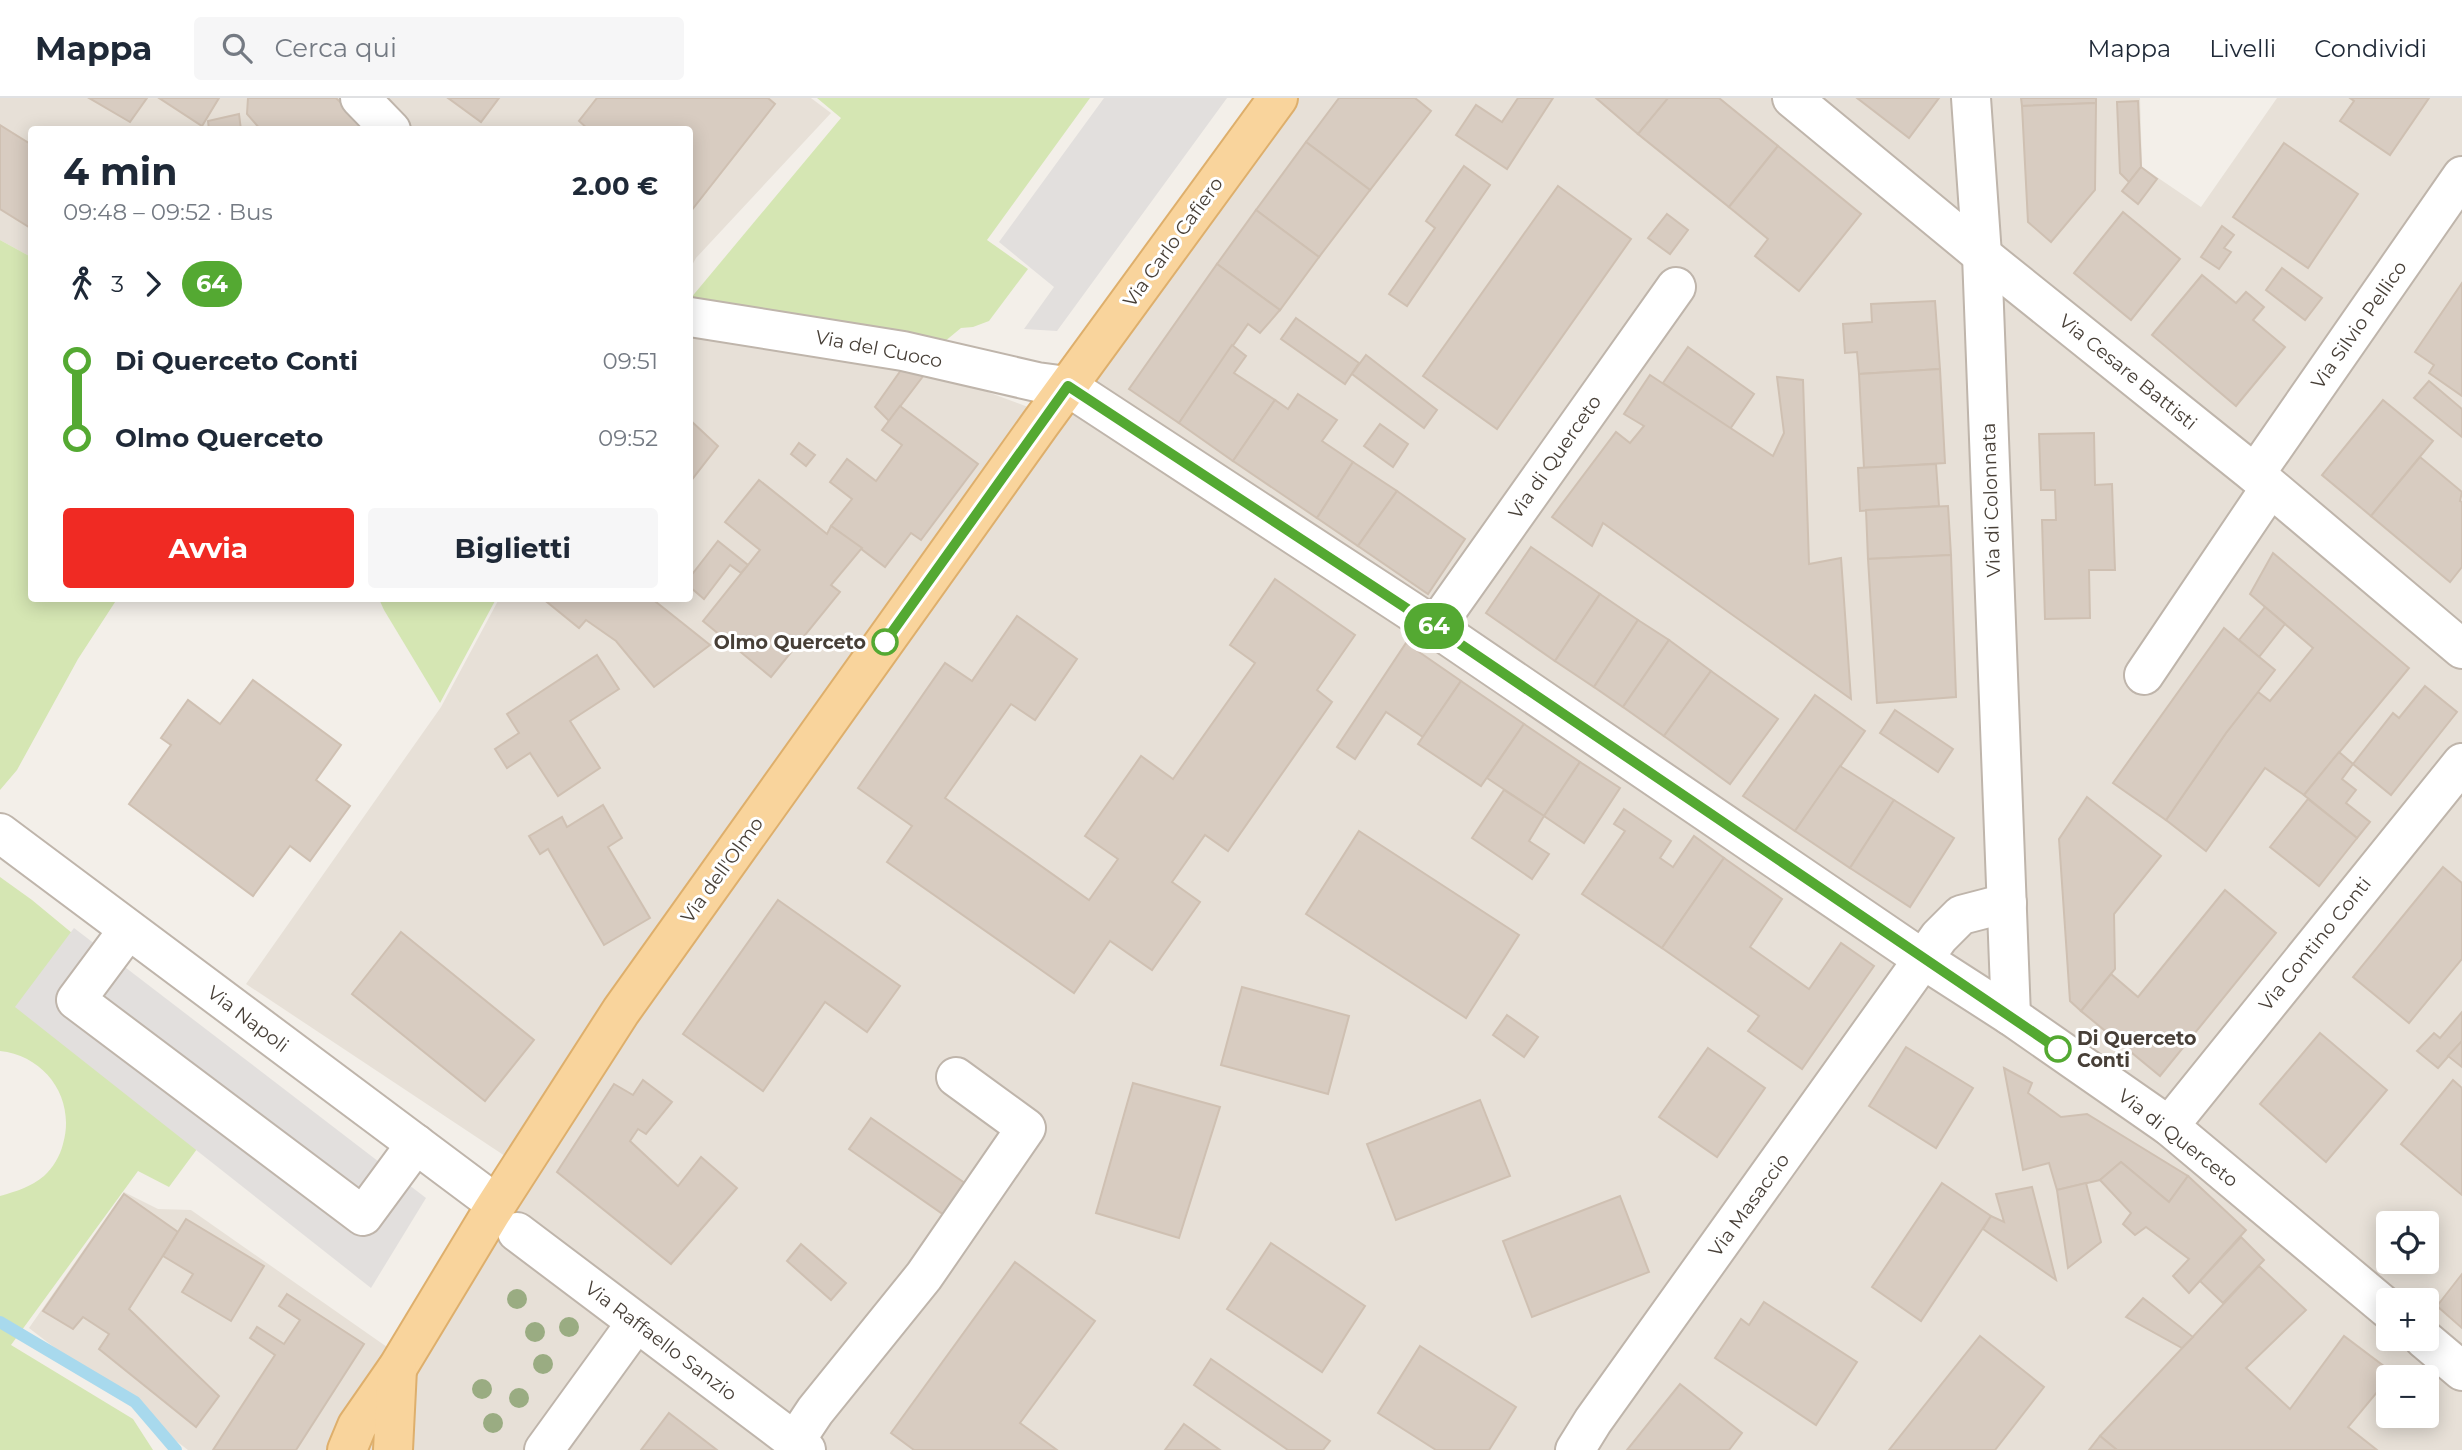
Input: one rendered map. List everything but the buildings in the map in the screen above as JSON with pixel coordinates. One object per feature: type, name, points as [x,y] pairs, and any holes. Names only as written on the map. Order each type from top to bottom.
[{"type":"main road","name":"Via Carlo Cafiero","points":[[1068,386],[1278,98]]},
{"type":"main road","name":"Via dell'Olmo","points":[[347,1450],[357,1426],[397,1367],[507,1218],[621,1011],[1068,386]]},
{"type":"main road","name":"Via dell'Olmo","points":[[393,1450],[397,1367]]},
{"type":"street","points":[[359,98],[387,126]]},
{"type":"street","name":"Via Cesare Battisti","points":[[1792,98],[2263,481],[2462,649]]},
{"type":"street","name":"Via di Colonnata","points":[[1971,98],[1982,255],[2011,1016]]},
{"type":"street","name":"Via Silvio Pellico","points":[[2144,675],[2263,481],[2462,176]]},
{"type":"street","name":"Via di Querceto","points":[[1435,627],[1675,287]]},
{"type":"street","name":"Via del Cuoco","points":[[693,317],[903,351],[1037,382],[1068,386]]},
{"type":"street","name":"Via di Querceto","points":[[1068,386],[1435,627],[1924,960],[2011,1016],[2169,1126],[2376,1299]]},
{"type":"street","name":"Via Contino Conti","points":[[2169,1126],[2462,763]]},
{"type":"street","name":"Via Napoli","points":[[0,833],[416,1144],[507,1218]]},
{"type":"street","points":[[1924,960],[1954,920],[1968,912],[2007,903]]},
{"type":"street","points":[[128,930],[76,1000],[363,1216],[416,1144]]},
{"type":"street","name":"Via Masaccio","points":[[1575,1450],[1924,960]]},
{"type":"street","points":[[800,1446],[815,1411],[924,1276],[1026,1128],[956,1077]]},
{"type":"street","name":"Via Raffaello Sanzio","points":[[507,1218],[636,1323],[800,1446]]},
{"type":"street","points":[[544,1450],[636,1323]]},
{"type":"street","points":[[2438,1351],[2462,1371]]},
{"type":"shaded area","points":[[0,98],[811,98],[831,113],[693,264],[693,126],[28,126],[28,255],[0,240]]},
{"type":"shaded area","points":[[1104,98],[1227,98],[1057,331],[1024,329],[1054,287],[999,242]]},
{"type":"shaded area","points":[[1288,98],[2140,98],[2142,167],[2201,207],[2277,98],[2462,98],[2462,1450],[188,1450],[29,1328],[124,1192],[158,1209],[191,1210],[387,1347],[508,1158],[246,984],[441,707],[497,602],[693,602],[693,328],[934,372],[1047,414]]},
{"type":"shaded area","points":[[74,928],[426,1198],[371,1288],[15,1007]]},
{"type":"green space","points":[[817,98],[1090,98],[987,240],[1028,269],[989,321],[961,328],[944,342],[693,300],[693,295],[841,118]]},
{"type":"green space","points":[[0,240],[28,255],[28,602],[115,602],[78,659],[17,770],[0,790]]},
{"type":"green space","points":[[380,602],[494,602],[440,703]]},
{"type":"green space","points":[[0,877],[78,938],[24,1012],[197,1149],[169,1187],[138,1171],[11,1345],[133,1419],[153,1450],[0,1450],[0,1196],[29,1186],[47,1173],[60,1153],[66,1127],[61,1096],[54,1082],[31,1061],[0,1051]]},
{"type":"waterway","points":[[0,1322],[135,1402],[176,1450]]},
{"type":"bus line","name":"64","points":[[885,642],[1068,386],[1435,627],[2058,1049]]},
{"type":"place","name":"Olmo Querceto","points":[[885,642]]},
{"type":"place","name":"Di Querceto Conti","points":[[2058,1049]]}]
